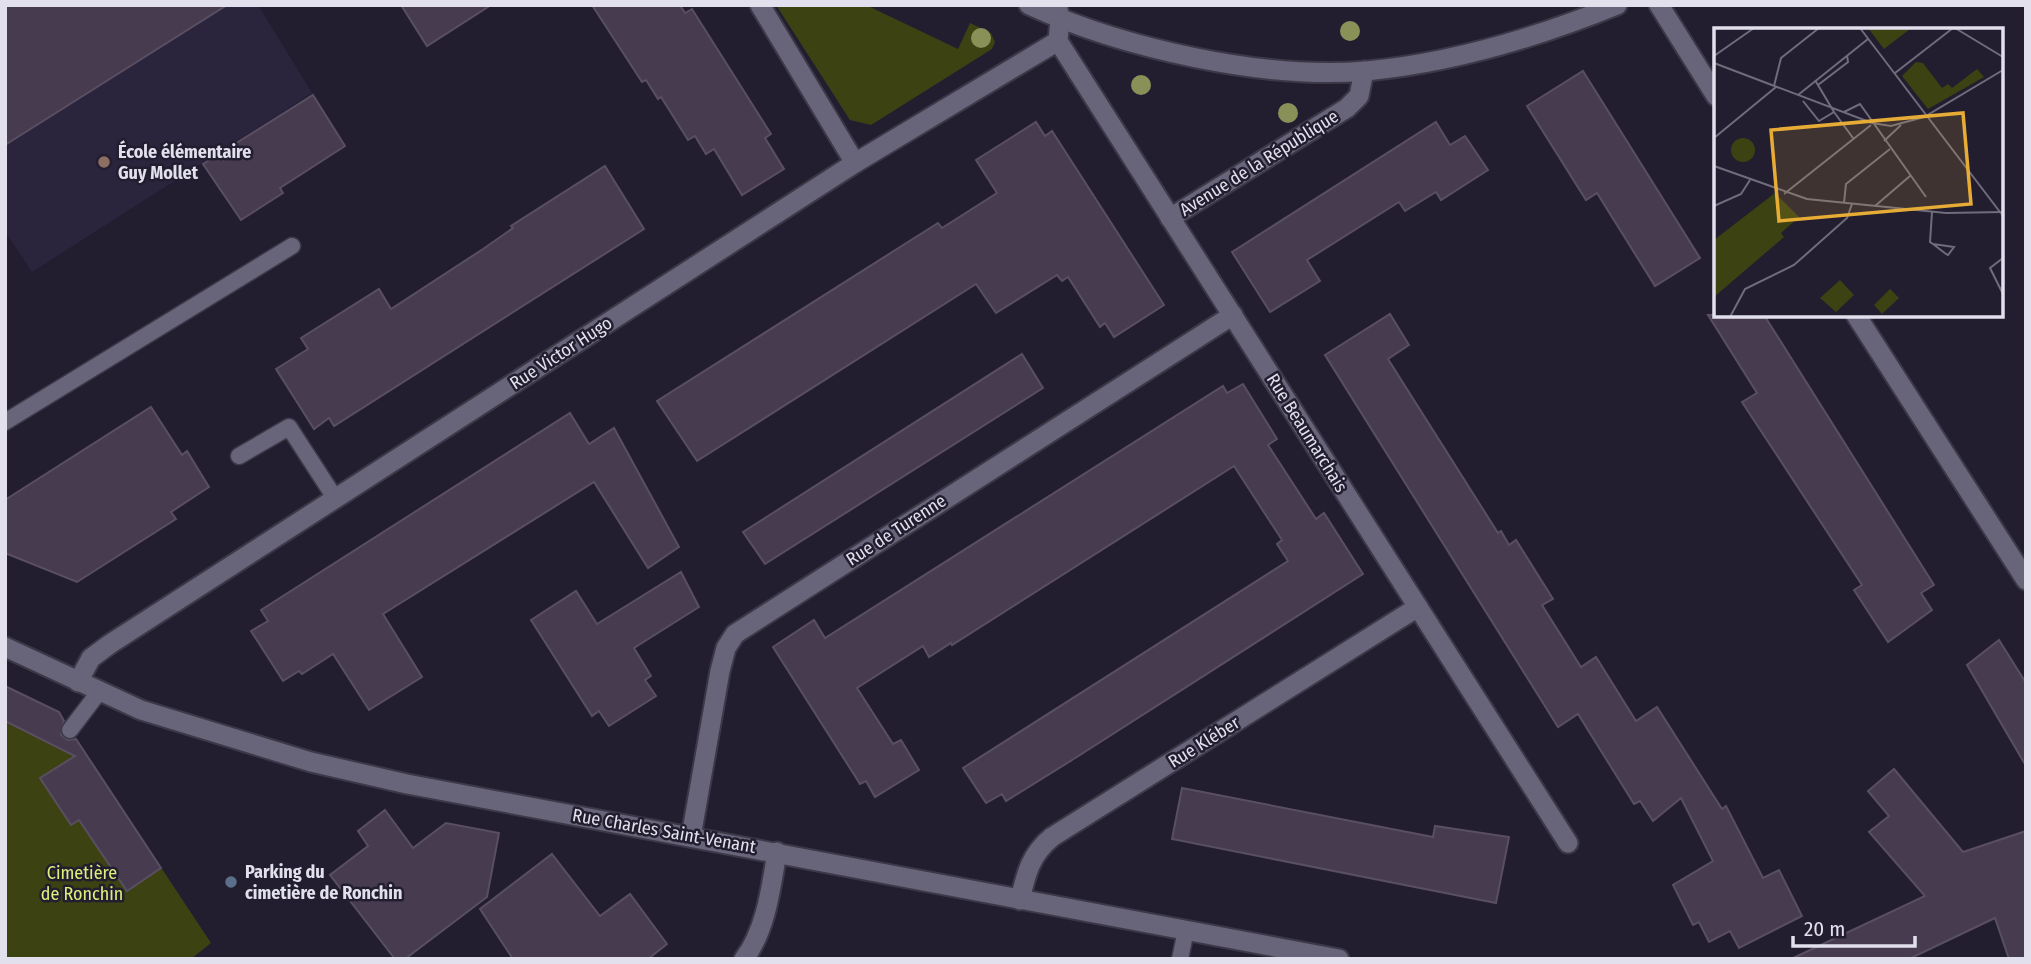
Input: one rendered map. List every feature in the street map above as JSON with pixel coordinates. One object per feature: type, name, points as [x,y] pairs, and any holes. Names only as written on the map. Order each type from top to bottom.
[{"type":"street","points":[[760,5],[855,163]]},
{"type":"street","points":[[1030,5],[1059,12],[1125,41],[1231,62],[1303,70],[1364,71],[1500,45],[1618,5]]},
{"type":"street","points":[[1659,5],[1714,93]]},
{"type":"street","points":[[1058,41],[1059,12]]},
{"type":"street","name":"Rue Victor Hugo","points":[[78,682],[91,658],[110,644],[855,163],[1058,41]]},
{"type":"street","name":"Rue Beaumarchais","points":[[1058,41],[1568,843]]},
{"type":"street","name":"Avenue de la République","points":[[1170,218],[1347,108],[1359,96],[1364,71]]},
{"type":"street","name":"Rue de Turenne","points":[[691,836],[720,671],[726,648],[736,635],[1233,315]]},
{"type":"street","points":[[1857,317],[2026,580]]},
{"type":"street","name":"Rue Kléber","points":[[1020,900],[1026,874],[1036,852],[1052,837],[1418,607]]},
{"type":"street","name":"Rue Charles Saint-Venant","points":[[5,647],[99,692],[226,739],[407,785],[1339,959]]},
{"type":"street","points":[[744,959],[752,948],[769,898],[777,852]]},
{"type":"lane","points":[[5,422],[292,246]]},
{"type":"lane","points":[[239,456],[289,427],[335,498]]},
{"type":"lane","points":[[70,730],[99,692]]},
{"type":"lane","points":[[1180,959],[1186,930]]},
{"type":"shaded area","name":"École élémentaire Guy Mollet","points":[[5,5],[258,5],[312,93],[32,272],[5,231]]},
{"type":"green space","points":[[776,5],[866,5],[958,49],[970,23],[991,33],[995,42],[992,49],[871,125],[850,120]]},
{"type":"green space","name":"Cimetière de Ronchin","points":[[5,686],[59,713],[211,943],[191,959],[5,959]]},
{"type":"building","points":[[5,5],[227,5],[5,145]]},
{"type":"building","points":[[401,5],[491,5],[427,46]]},
{"type":"building","points":[[592,5],[680,5],[685,13],[692,9],[771,134],[765,138],[784,169],[742,195],[714,149],[706,154],[695,136],[688,140],[661,97],[658,99],[646,80],[642,82]]},
{"type":"building","points":[[1583,71],[1700,258],[1655,286],[1597,193],[1586,200],[1527,106]]},
{"type":"building","points":[[313,95],[345,146],[280,188],[283,193],[241,220],[203,164]]},
{"type":"building","points":[[1036,122],[1045,136],[1052,131],[1164,305],[1114,337],[1105,323],[1100,327],[1068,277],[1062,281],[1057,275],[996,313],[976,284],[697,461],[657,401],[938,223],[942,228],[997,193],[976,160]]},
{"type":"building","points":[[1436,122],[1450,145],[1465,136],[1488,170],[1441,200],[1436,192],[1405,211],[1399,202],[1307,260],[1320,281],[1270,312],[1232,252]]},
{"type":"building","points":[[605,166],[644,229],[334,426],[329,418],[314,429],[276,369],[308,349],[301,338],[379,289],[391,309],[483,249],[513,228],[511,226]]},
{"type":"building","points":[[1390,314],[1409,345],[1388,359],[1498,533],[1501,531],[1509,545],[1516,540],[1553,599],[1542,605],[1581,667],[1596,657],[1636,721],[1657,707],[1722,809],[1726,806],[1763,878],[1779,870],[1802,916],[1739,948],[1730,931],[1709,942],[1699,922],[1693,925],[1673,885],[1713,861],[1681,798],[1653,821],[1640,801],[1634,804],[1578,714],[1558,727],[1325,355]]},
{"type":"building","points":[[1708,315],[1765,317],[1934,585],[1921,593],[1932,610],[1888,642],[1854,590],[1862,585],[1742,402],[1757,393]]},
{"type":"building","points":[[1022,354],[1043,388],[765,564],[743,532]]},
{"type":"building","points":[[1243,384],[1277,439],[1268,445],[1316,519],[1324,513],[1363,574],[1006,801],[1002,794],[986,803],[963,768],[1288,561],[1277,544],[1282,540],[1234,466],[952,645],[951,643],[929,657],[923,646],[857,688],[893,744],[901,740],[919,770],[875,797],[866,781],[860,784],[773,647],[814,620],[825,638],[1223,386],[1227,393]]},
{"type":"building","points":[[151,407],[182,455],[187,451],[209,487],[171,512],[176,519],[77,582],[5,553],[5,500]]},
{"type":"building","points":[[570,413],[589,444],[614,428],[679,547],[648,568],[594,482],[383,614],[422,677],[369,710],[333,654],[302,674],[299,671],[283,681],[251,631],[268,621],[261,610]]},
{"type":"building","points":[[681,572],[699,607],[634,648],[651,676],[645,680],[656,696],[609,726],[599,711],[592,716],[531,620],[576,591],[597,624]]},
{"type":"building","points":[[1999,640],[2026,683],[2026,766],[1967,665]]},
{"type":"building","points":[[5,686],[59,712],[64,721],[61,735],[68,740],[76,739],[161,868],[127,891],[79,820],[71,825],[40,778],[75,756],[5,721]]},
{"type":"building","points":[[1894,769],[1963,852],[2026,831],[2026,959],[2009,959],[1995,918],[1909,959],[1791,959],[1925,896],[1869,832],[1889,816],[1868,791]]},
{"type":"building","points":[[1182,788],[1433,837],[1435,826],[1509,837],[1496,903],[1172,839]]},
{"type":"building","points":[[385,810],[413,848],[446,823],[499,833],[487,897],[405,959],[395,959],[330,875],[368,846],[358,831]]},
{"type":"building","points":[[552,854],[600,916],[630,894],[667,944],[648,959],[513,959],[480,909]]},
{"type":"place","name":"École élémentaire Guy Mollet","points":[[104,162]]},
{"type":"place","name":"Parking du cimetière de Ronchin","points":[[231,882]]}]
